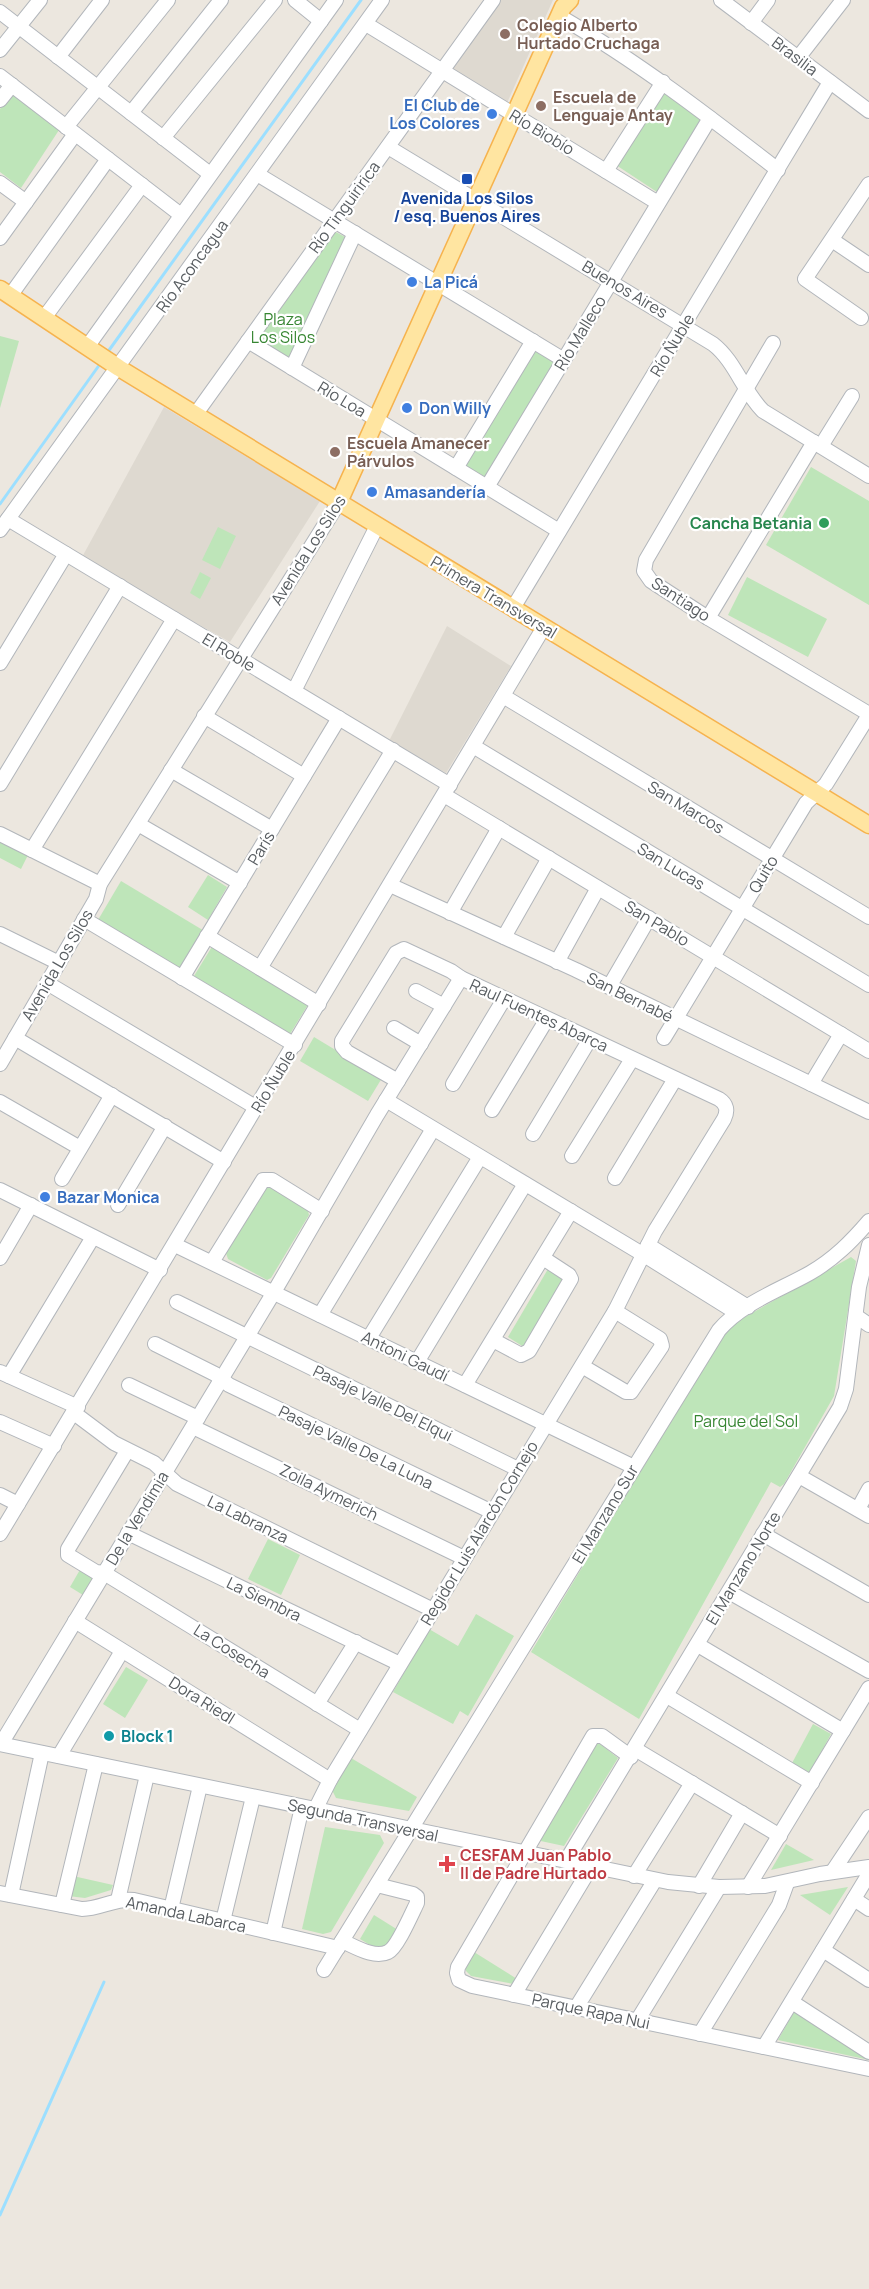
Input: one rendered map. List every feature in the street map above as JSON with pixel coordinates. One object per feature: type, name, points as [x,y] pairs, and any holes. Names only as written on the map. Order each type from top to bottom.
[{"type":"main road","name":"Avenida Los Silos","points":[[339,502],[564,6]]},
{"type":"main road","name":"Primera Transversal","points":[[5,293],[195,415],[869,825]]},
{"type":"street","points":[[0,50],[40,0]]},
{"type":"street","points":[[58,57],[102,0]]},
{"type":"street","points":[[130,113],[221,0]]},
{"type":"street","points":[[163,138],[275,0]]},
{"type":"street","points":[[295,0],[321,21]]},
{"type":"street","name":"Río Aconcagua","points":[[4,525],[103,358],[181,215],[336,0]]},
{"type":"street","name":"Río Aconcagua","points":[[103,358],[258,174],[382,0]]},
{"type":"street","name":"Río Tinguiririca","points":[[195,415],[493,0]]},
{"type":"street","name":"Brasilia","points":[[721,0],[869,111]]},
{"type":"street","points":[[751,23],[768,0]]},
{"type":"street","points":[[798,58],[843,0]]},
{"type":"street","points":[[1,234],[26,202],[98,88],[164,2]]},
{"type":"street","points":[[564,6],[619,51],[778,170]]},
{"type":"street","points":[[0,12],[210,174]]},
{"type":"street","name":"Río Biobío","points":[[366,24],[658,203]]},
{"type":"street","points":[[0,76],[181,215]]},
{"type":"street","points":[[606,171],[663,82]]},
{"type":"street","name":"Río Ñuble","points":[[513,608],[830,82]]},
{"type":"street","points":[[0,100],[12,86]]},
{"type":"street","name":"Río Malleco","points":[[487,487],[710,118]]},
{"type":"street","name":"Buenos Aires","points":[[388,147],[684,325],[722,352],[763,411],[869,476]]},
{"type":"street","points":[[5,293],[108,159]]},
{"type":"street","points":[[258,174],[564,360]]},
{"type":"street","points":[[0,183],[26,202]]},
{"type":"street","points":[[861,318],[806,279],[869,184]]},
{"type":"street","points":[[44,318],[142,185]]},
{"type":"street","points":[[292,368],[355,233]]},
{"type":"street","points":[[832,240],[869,265]]},
{"type":"street","name":"Río Loa","points":[[248,341],[559,531]]},
{"type":"street","points":[[456,468],[532,341]]},
{"type":"street","points":[[747,391],[773,343]]},
{"type":"street","name":"Santiago","points":[[747,391],[644,563],[645,575],[708,618],[869,715]]},
{"type":"street","points":[[708,618],[818,444],[852,396]]},
{"type":"street","name":"Avenida Los Silos","points":[[0,1064],[96,899],[100,884],[339,502]]},
{"type":"street","name":"El Roble","points":[[4,525],[66,554],[120,586],[393,750],[447,790]]},
{"type":"street","points":[[294,691],[377,526]]},
{"type":"street","points":[[0,663],[66,554]]},
{"type":"street","points":[[0,784],[120,586]]},
{"type":"street","points":[[32,850],[174,619]]},
{"type":"street","name":"Río Ñuble","points":[[0,1534],[544,627]]},
{"type":"street","name":"San Marcos","points":[[503,696],[869,917]]},
{"type":"street","name":"Quito","points":[[664,1038],[806,803],[826,784],[869,715]]},
{"type":"street","points":[[204,716],[304,776]]},
{"type":"street","name":"París","points":[[182,978],[339,718]]},
{"type":"street","name":"San Lucas","points":[[473,746],[869,986]]},
{"type":"street","points":[[260,968],[393,750]]},
{"type":"street","points":[[171,770],[272,829]]},
{"type":"street","name":"San Pablo","points":[[447,790],[500,828],[869,1051]]},
{"type":"street","points":[[138,824],[240,883]]},
{"type":"street","points":[[450,913],[500,828]]},
{"type":"street","points":[[0,834],[100,884]]},
{"type":"street","points":[[504,937],[549,858]]},
{"type":"street","name":"San Bernabé","points":[[390,885],[676,1018],[811,1084],[867,1106]]},
{"type":"street","points":[[557,962],[598,888]]},
{"type":"street","points":[[609,987],[649,918]]},
{"type":"street","points":[[84,919],[294,1045]]},
{"type":"street","points":[[0,934],[59,963]]},
{"type":"street","points":[[207,936],[319,1004]]},
{"type":"street","points":[[398,1081],[344,1050],[343,1039],[398,951],[407,950],[461,978]]},
{"type":"street","name":"Raul Fuentes Abarca","points":[[274,1292],[386,1100],[461,978],[722,1101],[726,1107],[726,1114],[646,1250]]},
{"type":"street","points":[[47,983],[256,1108]]},
{"type":"street","points":[[416,991],[444,1006]]},
{"type":"street","points":[[453,1084],[504,999]]},
{"type":"street","points":[[492,1110],[547,1019]]},
{"type":"street","points":[[394,1028],[421,1044]]},
{"type":"street","points":[[811,1084],[841,1034]]},
{"type":"street","points":[[15,1038],[225,1162]]},
{"type":"street","points":[[533,1134],[590,1039]]},
{"type":"street","points":[[572,1156],[632,1059]]},
{"type":"street","points":[[615,1178],[675,1079]]},
{"type":"street","points":[[62,1179],[112,1095]]},
{"type":"street","points":[[386,1100],[571,1212],[646,1250],[743,1310]]},
{"type":"street","points":[[0,1102],[80,1148]]},
{"type":"street","points":[[118,1206],[165,1126]]},
{"type":"street","points":[[320,1315],[433,1129]]},
{"type":"street","points":[[369,1338],[480,1156]]},
{"type":"street","points":[[212,1262],[260,1183],[265,1179],[272,1180],[322,1211]]},
{"type":"street","points":[[417,1362],[525,1184]]},
{"type":"street","points":[[0,1191],[160,1270]]},
{"type":"street","points":[[0,1258],[31,1205]]},
{"type":"street","points":[[465,1385],[571,1212]]},
{"type":"street","name":"El Manzano Sur","points":[[324,1970],[719,1330],[743,1310],[825,1264],[847,1246],[869,1221]]},
{"type":"street","points":[[4,1374],[93,1237]]},
{"type":"street","name":"Antoni Gaudí","points":[[175,1245],[634,1467]]},
{"type":"street","points":[[847,1246],[867,1250]]},
{"type":"street","name":"Regidor Luis Alarcón Cornejo","points":[[273,1933],[308,1809],[330,1780],[615,1311],[646,1250]]},
{"type":"street","name":"El Manzano Norte","points":[[566,1861],[698,1645],[843,1400],[867,1250]]},
{"type":"street","points":[[493,1340],[521,1355],[530,1351],[571,1279],[569,1275],[543,1258]]},
{"type":"street","name":"De la Vendimia","points":[[0,1744],[274,1292]]},
{"type":"street","name":"Pasaje Valle Del Elqui","points":[[177,1302],[518,1469]]},
{"type":"street","points":[[582,1365],[626,1392],[631,1392],[662,1346],[660,1339],[615,1311]]},
{"type":"street","points":[[856,1316],[869,1325]]},
{"type":"street","name":"Pasaje Valle De La Luna","points":[[155,1344],[222,1379],[229,1385],[492,1512]]},
{"type":"street","name":"La Labranza","points":[[4,1374],[76,1410],[127,1451],[154,1463],[177,1484],[433,1610]]},
{"type":"street","name":"Zoila Aymerich","points":[[129,1385],[196,1422],[464,1558]]},
{"type":"street","points":[[0,1422],[54,1446]]},
{"type":"street","name":"La Cosecha","points":[[127,1451],[67,1551],[70,1557],[96,1572],[104,1573],[360,1730]]},
{"type":"street","points":[[799,1476],[863,1512],[869,1489]]},
{"type":"street","points":[[0,1495],[18,1504]]},
{"type":"street","name":"La Siembra","points":[[128,1533],[400,1664]]},
{"type":"street","points":[[763,1534],[869,1595]]},
{"type":"street","points":[[729,1592],[869,1671]]},
{"type":"street","name":"Dora Riedl","points":[[75,1621],[330,1780]]},
{"type":"street","points":[[317,1704],[356,1642]]},
{"type":"street","points":[[698,1645],[843,1731]]},
{"type":"street","points":[[59,1756],[123,1651]]},
{"type":"street","points":[[748,1887],[869,1688]]},
{"type":"street","points":[[667,1696],[812,1783]]},
{"type":"street","points":[[527,1852],[594,1736],[603,1736],[692,1783],[780,1836]]},
{"type":"street","name":"Segunda Transversal","points":[[0,1744],[655,1880],[699,1886],[748,1887],[787,1883],[833,1871],[869,1867]]},
{"type":"street","points":[[6,1894],[42,1753]]},
{"type":"street","points":[[62,1905],[96,1764]]},
{"type":"street","points":[[118,1900],[147,1775]]},
{"type":"street","points":[[634,1876],[692,1783]]},
{"type":"street","points":[[171,1909],[200,1786]]},
{"type":"street","points":[[223,1921],[253,1797]]},
{"type":"street","points":[[699,1886],[742,1813]]},
{"type":"street","points":[[833,1871],[869,1817]]},
{"type":"street","name":"Parque Rapa Nui","points":[[527,1852],[457,1970],[459,1980],[466,1985],[869,2069]]},
{"type":"street","points":[[514,1995],[591,1867]]},
{"type":"street","points":[[764,2048],[869,1874]]},
{"type":"street","points":[[576,2008],[655,1880]]},
{"type":"street","points":[[700,2034],[778,1905],[787,1883]]},
{"type":"street","name":"Amanda Labarca","points":[[6,1894],[86,1909],[118,1900],[134,1900],[273,1933],[383,1953],[392,1949],[417,1903],[417,1898],[413,1894],[377,1885]]},
{"type":"street","points":[[637,2021],[719,1887]]},
{"type":"street","points":[[854,1899],[869,1909]]},
{"type":"street","points":[[823,1950],[869,1980]]},
{"type":"street","points":[[792,2002],[869,2052]]},
{"type":"shaded area","name":"Colegio Alberto Hurtado Cruchaga","points":[[496,0],[553,0],[507,103],[449,69]]},
{"type":"shaded area","points":[[164,407],[320,501],[230,642],[81,559]]},
{"type":"shaded area","points":[[447,626],[511,666],[446,773],[389,741]]},
{"type":"green space","points":[[662,92],[704,119],[657,192],[616,165]]},
{"type":"green space","points":[[12,93],[59,130],[21,188],[0,172],[0,109]]},
{"type":"green space","name":"Plaza Los Silos","points":[[332,230],[347,238],[290,360],[254,336]]},
{"type":"green space","points":[[0,336],[19,341],[0,408]]},
{"type":"green space","points":[[536,347],[557,359],[487,480],[462,464]]},
{"type":"green space","name":"Cancha Betania","points":[[811,467],[869,501],[869,605],[766,545]]},
{"type":"green space","points":[[218,527],[236,536],[220,569],[202,560]]},
{"type":"green space","points":[[200,572],[211,578],[200,599],[190,593]]},
{"type":"green space","points":[[747,577],[827,619],[808,657],[728,615]]},
{"type":"green space","points":[[0,841],[28,855],[21,869],[0,858]]},
{"type":"green space","points":[[208,875],[227,887],[208,920],[188,907]]},
{"type":"green space","points":[[121,881],[206,932],[183,970],[98,920]]},
{"type":"green space","points":[[213,945],[309,1003],[290,1034],[194,976]]},
{"type":"green space","points":[[314,1037],[382,1078],[368,1101],[300,1061]]},
{"type":"green space","points":[[269,1186],[308,1211],[309,1215],[271,1278],[267,1280],[228,1259],[226,1253],[264,1187]]},
{"type":"green space","name":"Parque del Sol","points":[[851,1257],[856,1261],[834,1396],[784,1484],[780,1487],[771,1482],[639,1719],[531,1652],[725,1331],[736,1322]]},
{"type":"green space","points":[[548,1269],[568,1281],[527,1349],[508,1337]]},
{"type":"green space","points":[[268,1539],[300,1555],[281,1595],[248,1579]]},
{"type":"green space","points":[[81,1568],[94,1576],[83,1595],[70,1587]]},
{"type":"green space","points":[[476,1614],[514,1636],[468,1716],[460,1711],[453,1724],[393,1692],[429,1629],[458,1646]]},
{"type":"green space","points":[[126,1667],[148,1680],[125,1718],[103,1704]]},
{"type":"green space","points":[[813,1724],[831,1734],[809,1775],[791,1765]]},
{"type":"green space","points":[[595,1740],[618,1758],[564,1846],[536,1840]]},
{"type":"green space","points":[[351,1758],[417,1797],[409,1811],[336,1798],[332,1790]]},
{"type":"green space","points":[[325,1827],[380,1835],[384,1843],[331,1932],[323,1934],[302,1929]]},
{"type":"green space","points":[[786,1844],[814,1860],[771,1870]]},
{"type":"green space","points":[[73,1876],[113,1885],[111,1890],[85,1898],[68,1896]]},
{"type":"green space","points":[[848,1887],[830,1915],[800,1895]]},
{"type":"green space","points":[[374,1915],[398,1930],[389,1946],[375,1948],[360,1939]]},
{"type":"green space","points":[[474,1952],[517,1979],[514,1984],[471,1976],[465,1966]]},
{"type":"green space","points":[[795,2010],[869,2057],[869,2060],[778,2040]]},
{"type":"waterway","points":[[107,353],[361,0]]},
{"type":"waterway","points":[[0,504],[100,364]]},
{"type":"waterway","points":[[0,2215],[104,1982]]},
{"type":"place","name":"Colegio Alberto Hurtado Cruchaga","points":[[505,34]]},
{"type":"place","name":"Escuela de Lenguaje Antay","points":[[541,106]]},
{"type":"place","name":"El Club de Los Colores","points":[[492,114]]},
{"type":"place","name":"Avenida Los Silos / esq. Buenos Aires","points":[[467,179]]},
{"type":"place","name":"La Picá","points":[[412,282]]},
{"type":"place","name":"Don Willy","points":[[407,408]]},
{"type":"place","name":"Escuela Amanecer Párvulos","points":[[335,452]]},
{"type":"place","name":"Amasandería","points":[[372,492]]},
{"type":"place","name":"Cancha Betania","points":[[824,523]]},
{"type":"place","name":"Bazar Monica","points":[[45,1197]]},
{"type":"place","name":"Block 1","points":[[109,1736]]},
{"type":"place","name":"CESFAM Juan Pablo II de Padre Hurtado","points":[[447,1864]]}]
